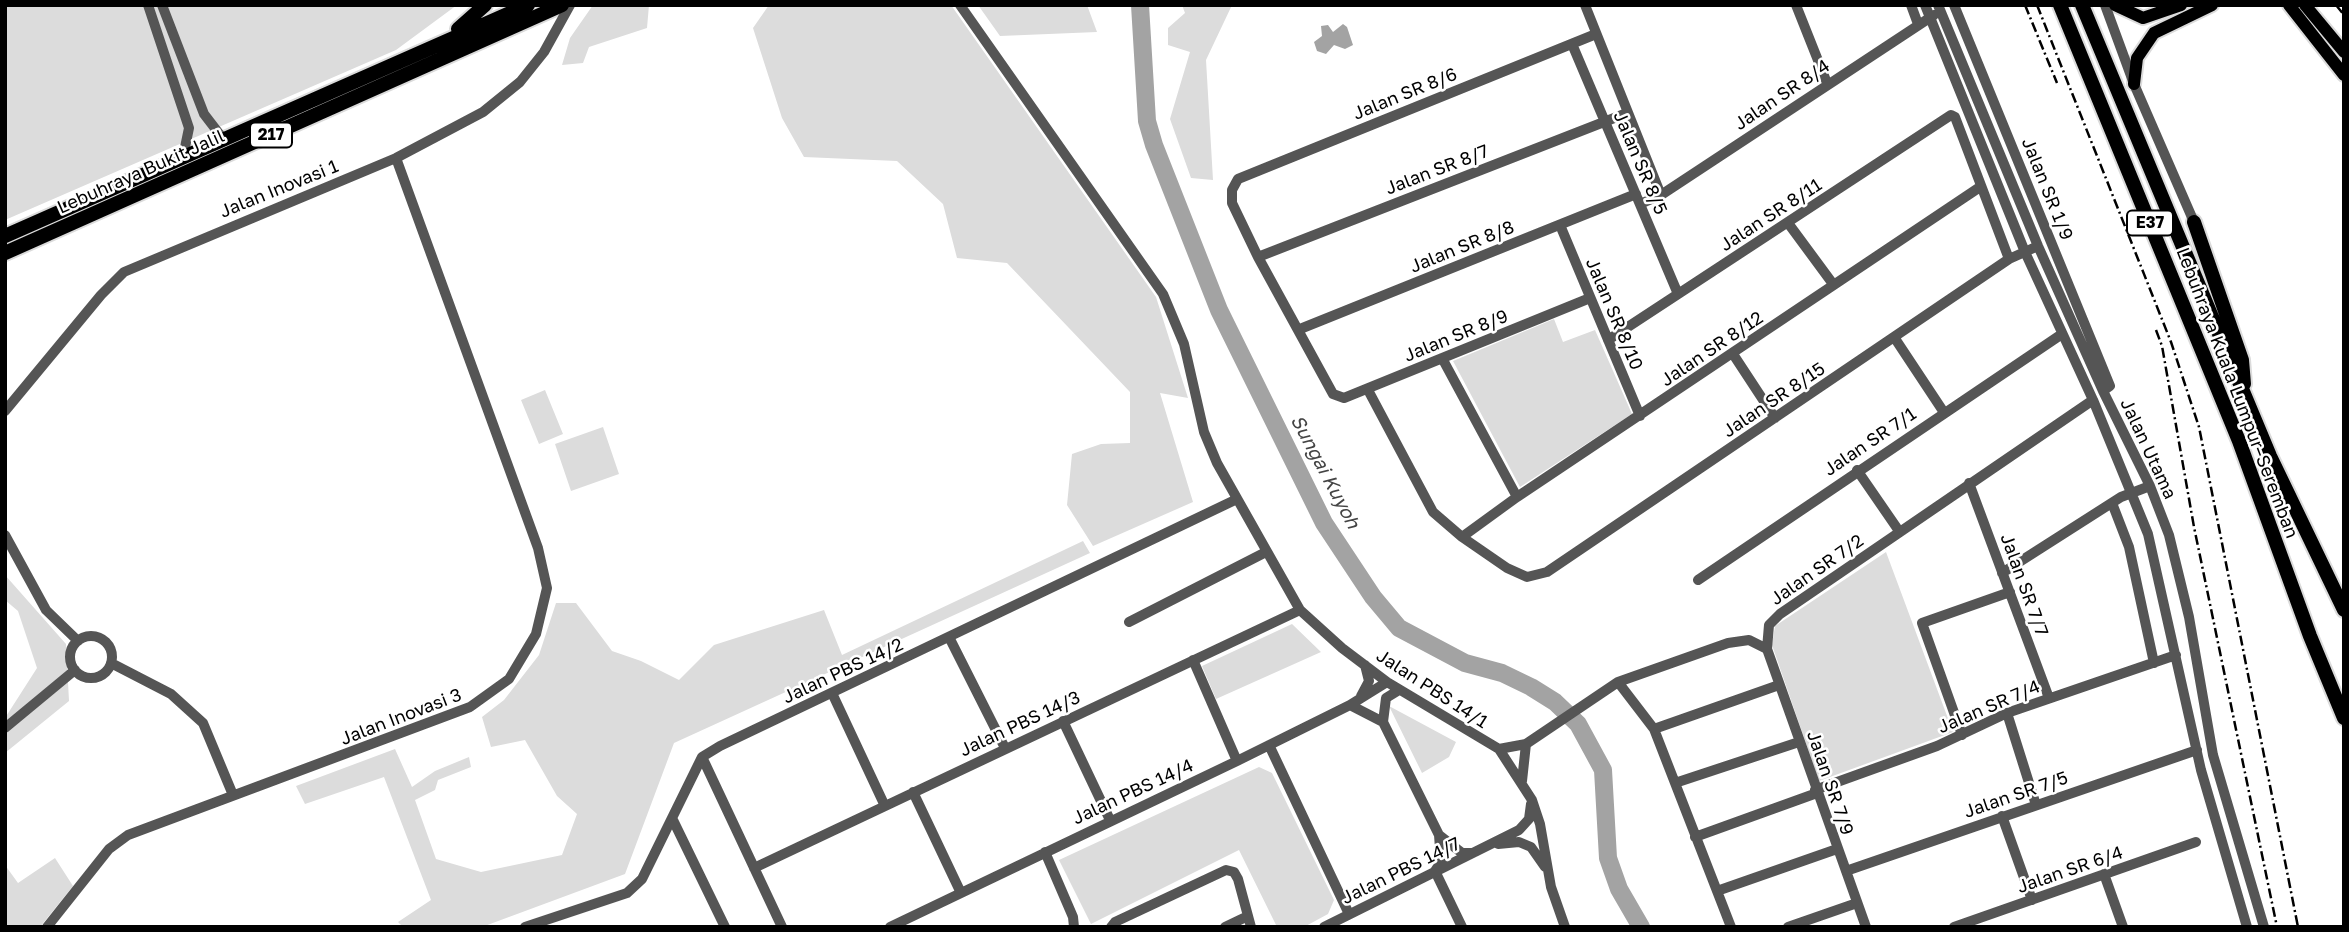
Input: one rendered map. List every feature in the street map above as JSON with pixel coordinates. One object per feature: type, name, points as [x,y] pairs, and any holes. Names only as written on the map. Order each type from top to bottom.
[{"type":"highway","points":[[453,36],[485,5]]},
{"type":"highway","name":"Lebuhraya Bukit Jalil","points":[[5,236],[453,36],[532,11],[562,5]]},
{"type":"highway","name":"Lebuhraya Kuala Lumpur–Seremban","points":[[2060,5],[2239,441],[2305,624],[2344,718]]},
{"type":"highway","name":"Lebuhraya Kuala Lumpur–Seremban","points":[[2082,5],[2245,398],[2317,559],[2344,610]]},
{"type":"highway","name":"Lebuhraya Bukit Jalil","points":[[5,253],[532,11]]},
{"type":"highway","points":[[2194,222],[2242,360],[2245,398]]},
{"type":"main road","points":[[2115,5],[2143,18],[2182,5]]},
{"type":"main road","points":[[2134,84],[2137,58],[2154,33],[2212,5]]},
{"type":"main road","points":[[2289,5],[2344,75]]},
{"type":"main road","points":[[2305,5],[2344,52]]},
{"type":"street","points":[[148,5],[189,128],[183,157]]},
{"type":"street","points":[[162,5],[204,114],[224,140]]},
{"type":"street","name":"Jalan Inovasi 1","points":[[5,411],[101,295],[124,272],[396,158],[483,112],[520,82],[544,52],[570,5]]},
{"type":"street","name":"Jalan PBS 14/1","points":[[960,5],[1163,295],[1184,344],[1204,432],[1236,500],[1300,610],[1387,682],[1499,749],[1522,780],[1532,800],[1540,824],[1547,871],[1565,927]]},
{"type":"street","name":"Jalan SR 8/5","points":[[1585,5],[1661,195]]},
{"type":"street","points":[[1796,5],[1827,83]]},
{"type":"street","points":[[1911,5],[1918,24]]},
{"type":"street","name":"Jalan Utama","points":[[1924,5],[2025,252],[2093,400],[2153,551],[2197,750],[2247,927]]},
{"type":"street","name":"Jalan SR 1/9","points":[[1954,5],[2107,388]]},
{"type":"street","points":[[2105,5],[2134,84],[2194,222]]},
{"type":"street","name":"Jalan SR 8/4","points":[[1638,199],[1661,195],[1939,9]]},
{"type":"street","name":"Jalan Utama","points":[[1939,9],[2038,246],[2107,388],[2169,535],[2189,617],[2217,768],[2264,927]]},
{"type":"street","name":"Jalan SR 8/6","points":[[1258,257],[1232,203],[1232,190],[1238,179],[1596,34]]},
{"type":"street","name":"Jalan SR 8/5","points":[[1572,44],[1678,295]]},
{"type":"street","name":"Jalan SR 8/7","points":[[1258,257],[1627,113]]},
{"type":"street","name":"Jalan SR 8/11","points":[[1608,340],[1951,116],[1955,117],[1980,187]]},
{"type":"street","points":[[1988,124],[2001,118]]},
{"type":"street","name":"Jalan Inovasi 3","points":[[47,927],[118,841],[233,794],[350,753],[481,701],[519,667],[536,634],[546,598],[538,548],[396,158]]},
{"type":"street","points":[[1980,187],[2009,259]]},
{"type":"street","name":"Jalan SR 8/12","points":[[1462,537],[1517,497],[1980,187]]},
{"type":"street","name":"Jalan SR 8/8","points":[[1300,329],[1560,225],[1638,199]]},
{"type":"street","points":[[1788,223],[1833,284]]},
{"type":"street","name":"Jalan SR 8/10","points":[[1560,225],[1640,416]]},
{"type":"street","name":"Jalan SR 8/15","points":[[1462,537],[1507,568],[1527,577],[1547,572],[2009,259],[2038,246]]},
{"type":"street","points":[[1258,257],[1300,329]]},
{"type":"street","name":"Jalan SR 8/9","points":[[1300,329],[1333,394],[1344,398],[1590,298]]},
{"type":"street","name":"Jalan SR 7/1","points":[[1698,580],[1943,411],[2062,334]]},
{"type":"street","points":[[1894,337],[1943,411]]},
{"type":"street","points":[[1733,354],[1775,418]]},
{"type":"street","points":[[1441,358],[1517,497]]},
{"type":"street","points":[[1368,390],[1433,512],[1462,537]]},
{"type":"street","name":"Jalan SR 7/2","points":[[1768,649],[1767,632],[1780,614],[2093,400]]},
{"type":"street","points":[[1857,470],[1899,531]]},
{"type":"street","name":"Jalan SR 7/7","points":[[1969,483],[2049,698]]},
{"type":"street","points":[[2003,573],[2112,503],[2150,486]]},
{"type":"street","name":"Jalan PBS 14/2","points":[[702,757],[1236,500]]},
{"type":"street","points":[[2112,503],[2129,547],[2154,663]]},
{"type":"street","points":[[5,535],[46,610],[78,641]]},
{"type":"street","points":[[1129,622],[1266,552]]},
{"type":"street","points":[[1962,735],[1923,622],[2010,592]]},
{"type":"street","name":"Jalan PBS 14/3","points":[[754,868],[884,804],[1300,610]]},
{"type":"street","points":[[88,636],[103,639],[110,647],[111,663],[104,673],[92,678],[75,670],[70,658],[78,641],[88,636]]},
{"type":"street","points":[[950,639],[1005,748]]},
{"type":"street","points":[[1499,749],[1530,742],[1614,683],[1728,643],[1749,640],[1768,649]]},
{"type":"street","name":"Jalan SR 7/9","points":[[1768,649],[1816,792],[1866,927]]},
{"type":"street","name":"Jalan SR 7/4","points":[[1695,837],[1962,735],[2007,713],[2176,655]]},
{"type":"street","points":[[1193,660],[1237,761]]},
{"type":"street","points":[[111,663],[171,694],[202,723],[233,794]]},
{"type":"street","points":[[1364,665],[1369,681],[1365,692],[1350,705],[1383,722]]},
{"type":"street","points":[[5,728],[75,670]]},
{"type":"street","name":"Jalan PBS 14/4","points":[[890,927],[1237,761],[1350,705],[1387,682]]},
{"type":"street","points":[[1614,683],[1654,729],[1731,927]]},
{"type":"street","points":[[1654,729],[1779,685]]},
{"type":"street","points":[[1399,690],[1386,698],[1383,722],[1439,835],[1441,862],[1435,871],[1462,927]]},
{"type":"street","points":[[832,693],[884,804]]},
{"type":"street","points":[[2007,713],[2036,805]]},
{"type":"street","points":[[1063,721],[1110,820]]},
{"type":"street","points":[[1522,780],[1530,742]]},
{"type":"street","points":[[1675,783],[1799,742]]},
{"type":"street","points":[[1269,745],[1349,914]]},
{"type":"street","name":"Jalan SR 7/5","points":[[1846,871],[2197,750]]},
{"type":"street","points":[[525,927],[627,894],[642,879],[702,757]]},
{"type":"street","points":[[702,757],[782,927]]},
{"type":"street","points":[[912,792],[961,893]]},
{"type":"street","name":"Jalan PBS 14/7","points":[[1324,927],[1519,830],[1529,819],[1532,800]]},
{"type":"street","points":[[2002,817],[2032,900]]},
{"type":"street","points":[[672,818],[725,927]]},
{"type":"street","points":[[1439,835],[1462,853],[1475,853]]},
{"type":"street","name":"Jalan PBS 14/7","points":[[1493,845],[1519,842],[1531,847],[1547,871]]},
{"type":"street","name":"Jalan SR 6/4","points":[[1954,927],[2196,842]]},
{"type":"street","points":[[1717,891],[1837,849]]},
{"type":"street","points":[[1045,852],[1073,917],[1074,927]]},
{"type":"street","points":[[1111,927],[1115,922],[1226,870],[1234,872],[1238,880],[1249,908],[1251,927]]},
{"type":"street","points":[[2104,874],[2123,927]]},
{"type":"street","points":[[1788,927],[1857,903]]},
{"type":"street","points":[[1225,927],[1248,916]]},
{"type":"shaded area","points":[[5,5],[457,5],[396,50],[5,220]]},
{"type":"shaded area","points":[[593,5],[649,5],[647,28],[589,47],[583,63],[562,65],[570,38]]},
{"type":"shaded area","points":[[769,5],[951,5],[1156,297],[1188,398],[1160,393],[1193,502],[1093,546],[1067,505],[1072,454],[1101,444],[1130,443],[1130,392],[1007,263],[957,258],[943,204],[897,161],[804,157],[782,118],[753,28]]},
{"type":"shaded area","points":[[978,5],[1087,5],[1097,32],[1000,36]]},
{"type":"shaded area","points":[[1182,5],[1232,5],[1206,60],[1213,180],[1191,178],[1170,119],[1190,52],[1168,45],[1168,28],[1185,13]]},
{"type":"shaded area","points":[[1343,24],[1347,27],[1353,45],[1345,49],[1334,45],[1326,54],[1317,51],[1314,42],[1322,36],[1321,26],[1328,25],[1333,32]]},
{"type":"shaded area","points":[[1554,319],[1563,342],[1595,330],[1632,414],[1520,487],[1453,361]]},
{"type":"shaded area","points":[[545,390],[563,434],[539,444],[521,400]]},
{"type":"shaded area","points":[[603,427],[619,474],[571,491],[555,444]]},
{"type":"shaded area","points":[[1083,541],[1090,553],[674,743],[625,874],[482,927],[403,927],[398,922],[431,900],[384,777],[305,804],[296,786],[395,749],[412,787],[435,771],[469,757],[471,767],[438,780],[435,790],[415,800],[436,859],[481,872],[562,855],[577,814],[557,796],[525,740],[491,747],[482,717],[504,700],[539,655],[556,603],[576,603],[612,651],[641,661],[679,680],[714,645],[824,610],[842,655]]},
{"type":"shaded area","points":[[1886,552],[1953,732],[1819,781],[1772,645],[1775,626]]},
{"type":"shaded area","points":[[5,575],[66,644],[69,701],[5,753],[5,718],[37,668],[18,611],[5,600]]},
{"type":"shaded area","points":[[1292,624],[1321,652],[1216,699],[1202,666]]},
{"type":"shaded area","points":[[1389,706],[1456,742],[1449,757],[1422,773]]},
{"type":"shaded area","points":[[1259,767],[1272,773],[1334,900],[1328,914],[1304,927],[1277,927],[1239,850],[1091,924],[1059,860]]},
{"type":"shaded area","points":[[55,858],[73,886],[40,927],[5,927],[5,865],[18,883]]},
{"type":"waterway","name":"Sungai Kuyoh","points":[[1140,5],[1147,121],[1154,145],[1219,310],[1324,523],[1373,597],[1399,628],[1465,663],[1502,673],[1531,687],[1555,702],[1578,724],[1603,770],[1608,858],[1619,889],[1641,927]]},
{"type":"railway","points":[[2025,5],[2057,83]]},
{"type":"railway","points":[[2037,5],[2171,342],[2199,427],[2298,927]]},
{"type":"railway","points":[[2336,5],[2344,15]]},
{"type":"railway","points":[[2156,330],[2162,346],[2194,527],[2277,927]]}]
